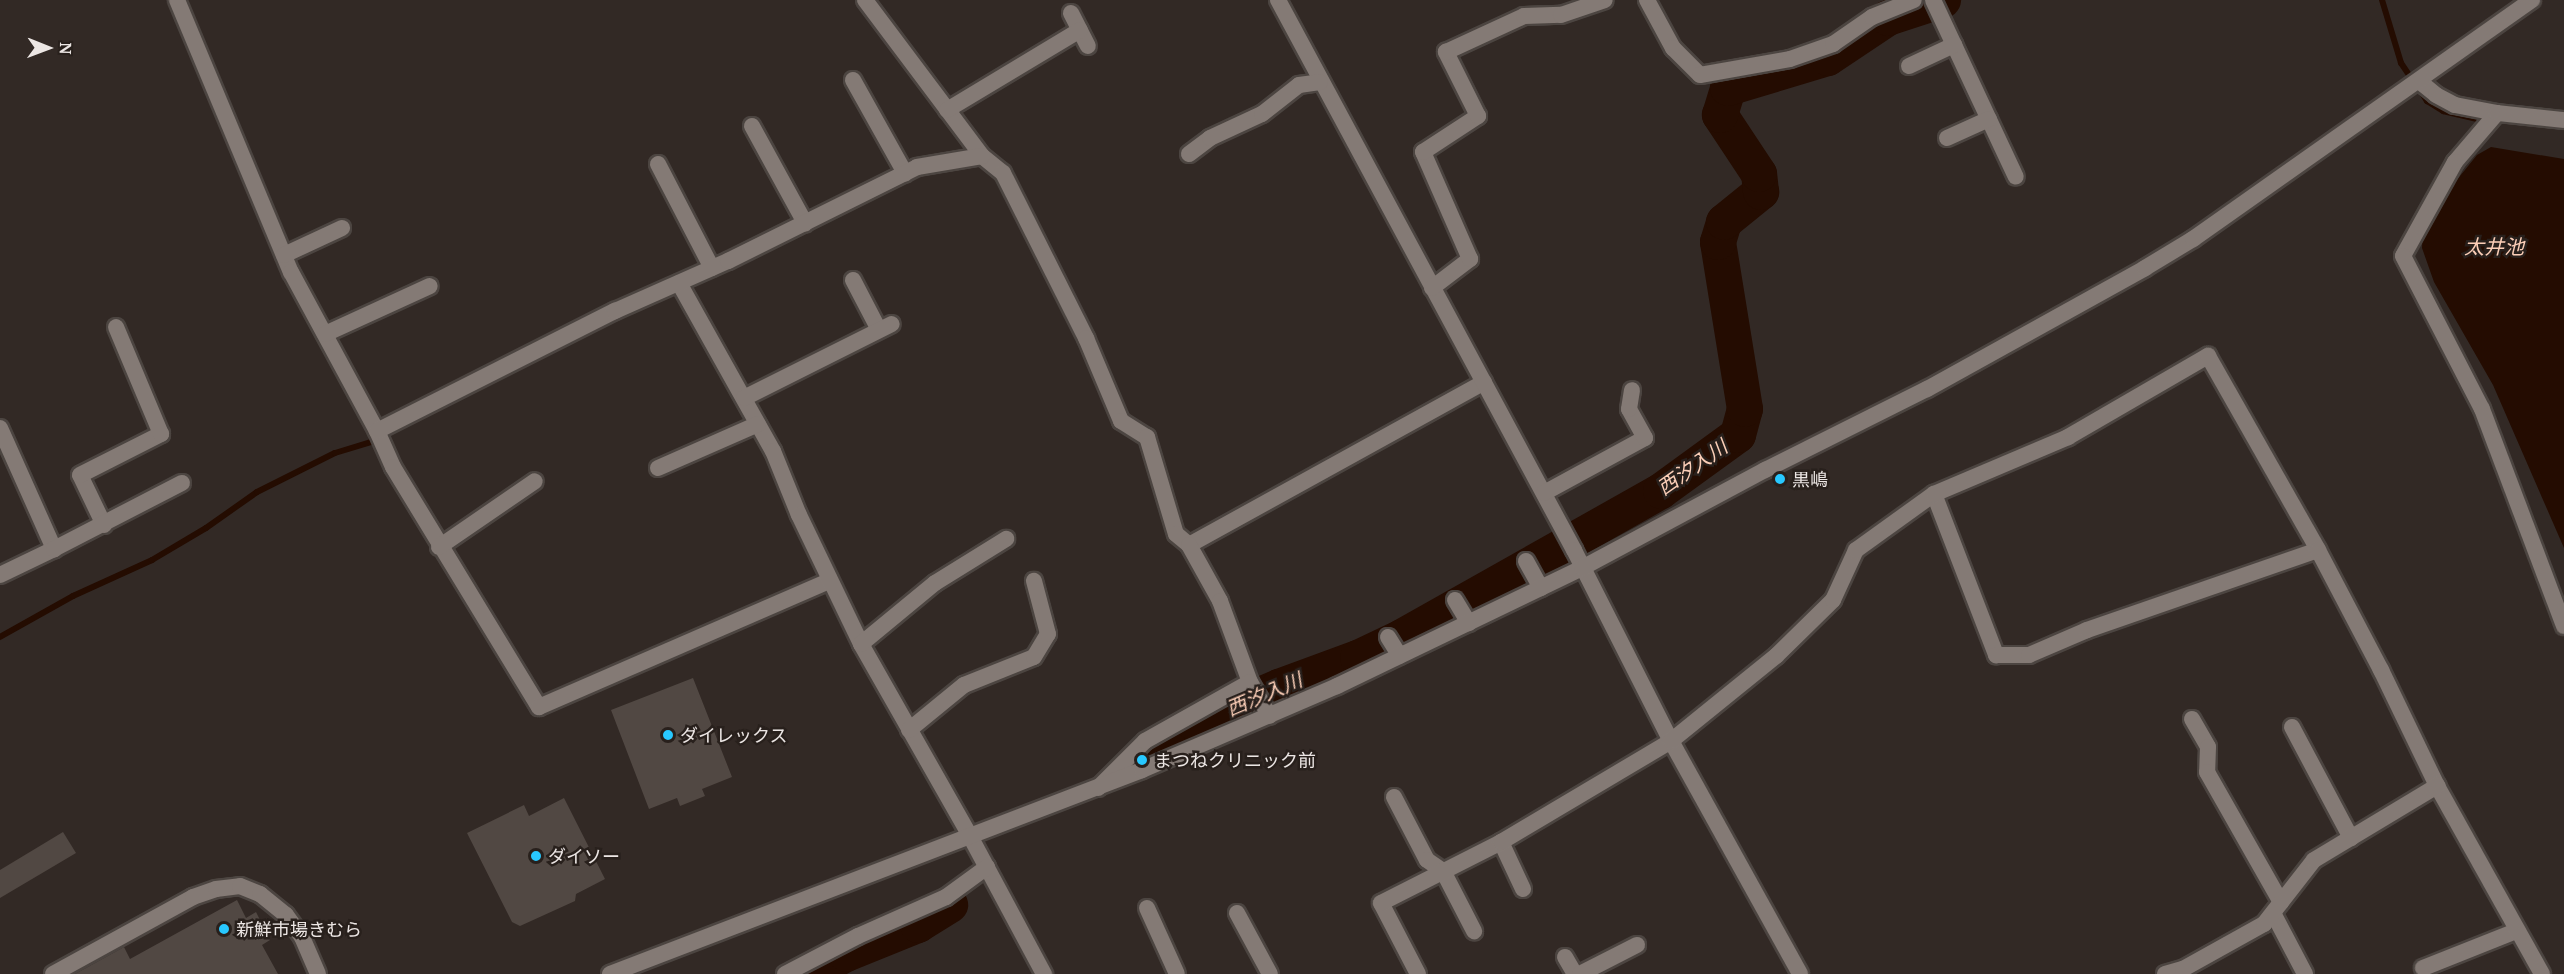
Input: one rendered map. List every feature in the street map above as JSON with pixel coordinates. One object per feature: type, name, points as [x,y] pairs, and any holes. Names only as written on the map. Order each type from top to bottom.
[{"type":"street","points":[[177,0],[284,255],[377,430],[393,467],[538,707],[829,581]]},
{"type":"street","points":[[866,0],[982,156],[1003,173],[1086,338],[1121,421],[1147,437],[1176,534],[1189,545],[1220,601],[1252,685],[1267,711]]},
{"type":"street","points":[[1278,0],[1320,82],[1544,493],[1671,741],[1800,974]]},
{"type":"street","points":[[1432,288],[1470,259],[1424,152],[1478,116],[1446,52],[1524,16],[1561,15],[1605,0]]},
{"type":"street","points":[[1647,0],[1673,48],[1700,75],[1790,59],[1822,48],[1833,44],[1872,17],[1914,0]]},
{"type":"street","points":[[610,974],[1097,788],[1267,711],[1462,611],[1541,588],[1582,568],[1765,470],[1927,389],[2193,240],[2532,0]]},
{"type":"street","points":[[1935,5],[2016,177]]},
{"type":"street","points":[[1071,13],[1088,46]]},
{"type":"street","points":[[947,110],[1080,30]]},
{"type":"street","points":[[1909,66],[1954,45]]},
{"type":"street","points":[[853,80],[905,173]]},
{"type":"street","points":[[2419,81],[2436,95],[2455,105],[2497,114],[2564,120]]},
{"type":"street","points":[[1190,154],[1210,138],[1262,114],[1299,85],[1320,82]]},
{"type":"street","points":[[2497,114],[2455,162],[2403,256],[2482,409],[2564,626]]},
{"type":"street","points":[[1947,138],[1989,119]]},
{"type":"street","points":[[752,126],[805,223]]},
{"type":"street","points":[[377,430],[615,311],[712,268],[917,167],[982,156]]},
{"type":"street","points":[[658,164],[712,268]]},
{"type":"street","points":[[284,255],[342,228]]},
{"type":"street","points":[[744,398],[885,327],[853,280]]},
{"type":"street","points":[[679,283],[773,451],[829,581],[861,645],[970,836],[1044,974]]},
{"type":"street","points":[[325,334],[430,286]]},
{"type":"street","points":[[104,525],[80,475],[161,434],[116,327]]},
{"type":"street","points":[[1418,974],[1381,903],[1501,842],[1671,741],[1776,656],[1833,600],[1856,550],[1934,494],[2068,436],[2208,356],[2318,550],[2381,670],[2437,786],[2542,974]]},
{"type":"street","points":[[1189,545],[1484,382]]},
{"type":"street","points":[[1544,493],[1645,438],[1629,409],[1632,390]]},
{"type":"street","points":[[658,468],[758,423]]},
{"type":"street","points":[[0,428],[54,549]]},
{"type":"street","points":[[440,547],[535,481]]},
{"type":"street","points":[[0,575],[104,525],[182,483]]},
{"type":"street","points":[[1934,494],[1996,655],[2029,655],[2087,630],[2318,550]]},
{"type":"street","points":[[861,645],[935,583],[1006,539]]},
{"type":"street","points":[[1529,567],[1541,588]]},
{"type":"street","points":[[909,730],[964,685],[1034,657],[1048,634],[1034,581]]},
{"type":"street","points":[[1097,788],[1145,741],[1252,685]]},
{"type":"street","points":[[2192,719],[2208,747],[2206,772],[2277,908],[2305,974]]},
{"type":"street","points":[[2292,727],[2351,838]]},
{"type":"street","points":[[2171,973],[2264,924],[2314,860],[2437,786]]},
{"type":"street","points":[[1394,797],[1427,860],[1443,871],[1474,931]]},
{"type":"street","points":[[1501,842],[1523,890]]},
{"type":"street","points":[[785,974],[858,936],[946,897],[987,867]]},
{"type":"street","points":[[53,974],[194,897],[216,889],[240,886],[260,894],[286,915],[302,937],[318,974]]},
{"type":"street","points":[[1147,908],[1177,974]]},
{"type":"street","points":[[1237,913],[1270,974]]},
{"type":"street","points":[[2423,968],[2516,931]]},
{"type":"street","points":[[1580,974],[1637,945]]},
{"type":"street","points":[[1565,957],[1575,974]]},
{"type":"water","name":"太井池","points":[[2491,147],[2564,159],[2564,548],[2493,385],[2434,282],[2422,248],[2423,229],[2435,207],[2477,155]]},
{"type":"building","name":"ダイレックス","points":[[693,678],[732,777],[702,789],[705,796],[680,806],[677,798],[649,809],[611,710]]},
{"type":"building","name":"ダイソー","points":[[564,798],[605,879],[576,894],[575,901],[520,926],[512,922],[467,833],[524,805],[529,816]]},
{"type":"building","points":[[63,832],[76,853],[0,898],[0,870]]},
{"type":"building","name":"新鮮市場きむら","points":[[237,900],[246,918],[256,912],[270,940],[262,945],[278,974],[75,974],[124,947],[130,959]]},
{"type":"waterway","name":"西汐入川","points":[[1160,742],[1194,723],[1279,687],[1358,658],[1402,637],[1661,491],[1738,435],[1745,409],[1718,242],[1724,222],[1761,192],[1759,174],[1720,115],[1728,88],[1828,58],[1888,18],[1943,0]]},
{"type":"waterway","points":[[2382,0],[2401,63],[2414,82]]},
{"type":"waterway","points":[[2420,90],[2427,101],[2443,111],[2486,121]]},
{"type":"waterway","points":[[0,637],[73,596],[152,560],[206,528],[257,492],[335,453],[372,442]]},
{"type":"waterway","name":"西汐入川","points":[[809,974],[846,954],[918,925],[950,905]]},
{"type":"place","name":"黒嶋","points":[[1780,479]]},
{"type":"place","name":"ダイレックス","points":[[668,735]]},
{"type":"place","name":"まつねクリニック前","points":[[1142,760]]},
{"type":"place","name":"ダイソー","points":[[536,856]]},
{"type":"place","name":"新鮮市場きむら","points":[[224,929]]}]
